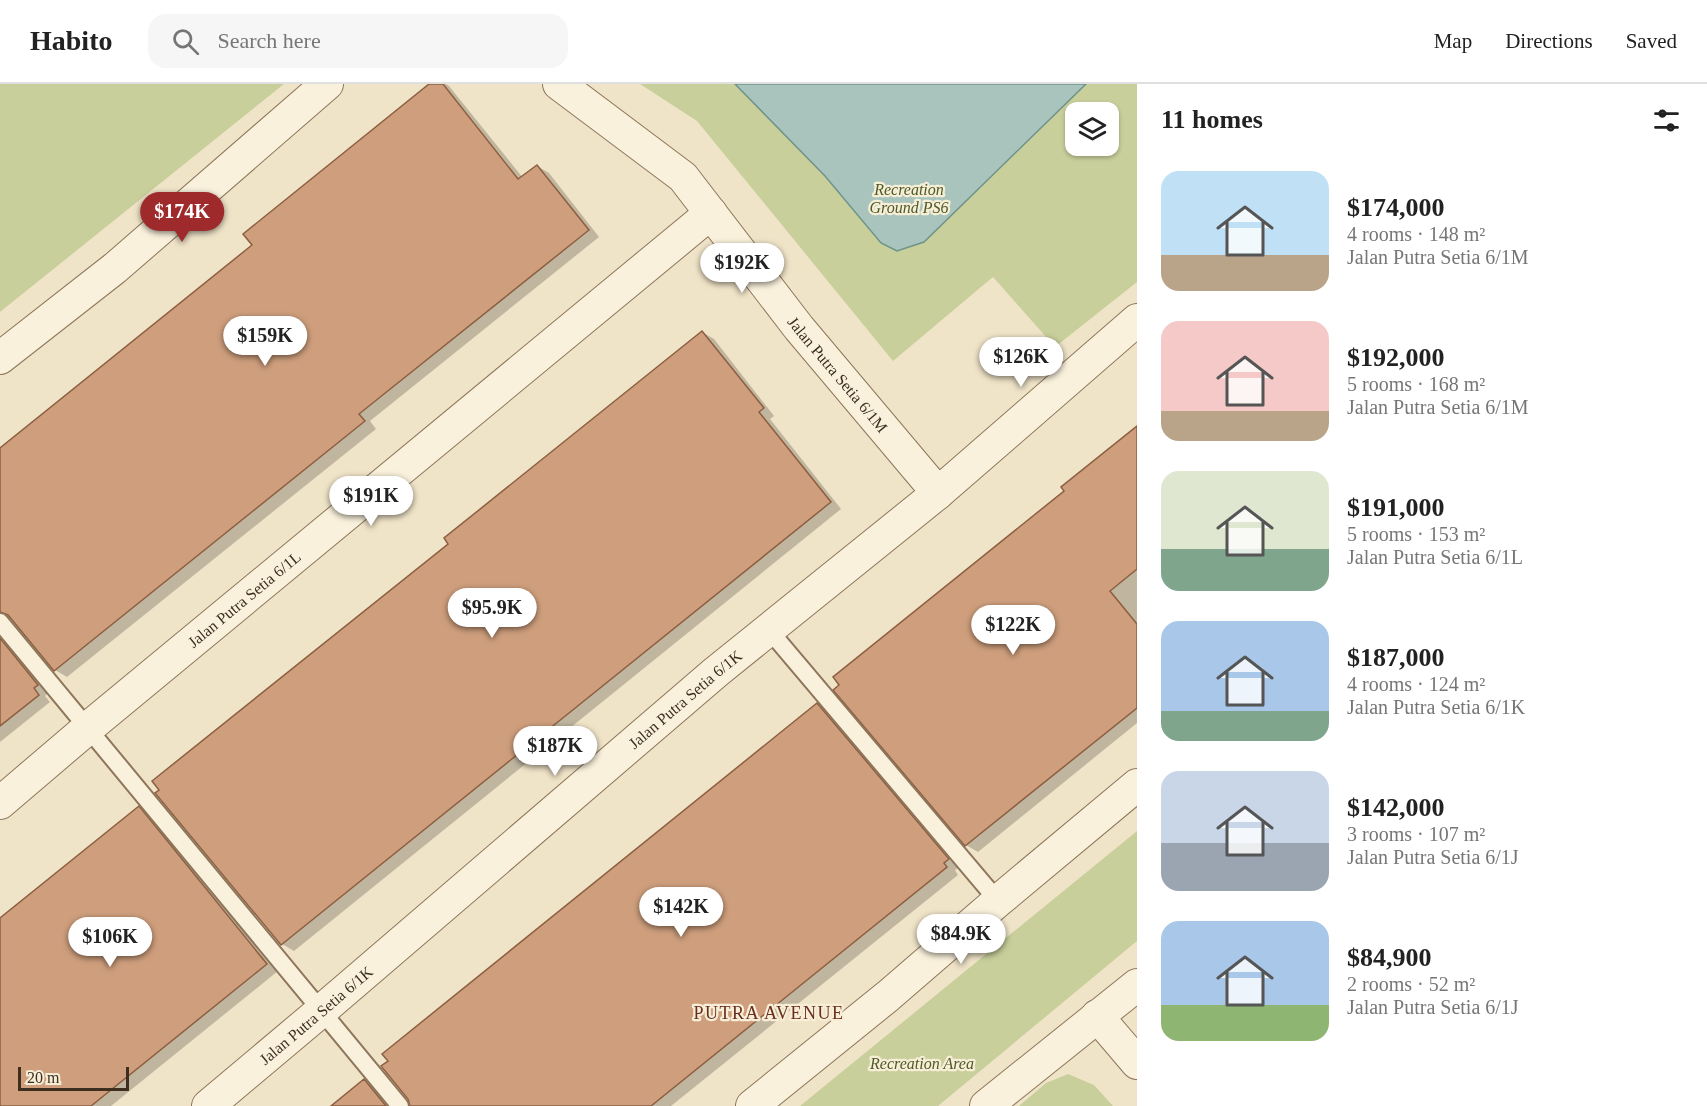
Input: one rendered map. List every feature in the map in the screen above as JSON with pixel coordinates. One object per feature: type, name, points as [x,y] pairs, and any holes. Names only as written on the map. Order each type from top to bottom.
[{"type":"street","points":[[0,358],[115,268],[327,84]]},
{"type":"street","name":"Jalan Putra Setia 6/1M","points":[[559,84],[683,177],[799,328],[938,493]]},
{"type":"street","name":"Jalan Putra Setia 6/1L","points":[[0,803],[711,213]]},
{"type":"street","name":"Jalan Putra Setia 6/1K","points":[[208,1106],[671,711],[938,493],[1137,320]]},
{"type":"street","points":[[752,1106],[888,996],[1137,785]]},
{"type":"street","points":[[986,1106],[1137,985]]},
{"type":"street","points":[[1097,1016],[1137,1063]]},
{"type":"lane","points":[[0,622],[400,1106]]},
{"type":"lane","points":[[769,630],[998,901]]},
{"type":"green space","points":[[0,84],[284,84],[0,312]]},
{"type":"green space","name":"Recreation Ground PS6","points":[[640,84],[1137,84],[1137,282],[1055,347],[993,277],[893,361],[697,121]]},
{"type":"green space","name":"Recreation Area","points":[[1137,831],[1137,941],[938,1106],[800,1106]]},
{"type":"green space","points":[[1068,1074],[1094,1085],[1113,1106],[1019,1106],[1046,1083]]},
{"type":"water","points":[[735,84],[1086,84],[924,242],[897,251],[881,243],[825,176]]},
{"type":"building","points":[[429,84],[443,84],[518,179],[537,165],[589,230],[359,414],[365,421],[54,671],[8,615],[0,612],[0,448],[252,245],[243,234]]},
{"type":"building","points":[[702,331],[764,408],[759,412],[831,502],[281,945],[155,793],[159,790],[152,781],[448,544],[444,538]]},
{"type":"building","points":[[1137,426],[1137,569],[1110,591],[1137,624],[1137,708],[965,846],[833,690],[839,685],[833,677],[1064,491],[1061,487]]},
{"type":"building","points":[[0,638],[38,685],[34,688],[39,695],[0,726]]},
{"type":"building","points":[[817,703],[949,859],[944,863],[947,867],[651,1106],[410,1106],[408,1099],[381,1066],[388,1061],[382,1054]]},
{"type":"building","points":[[139,806],[267,964],[91,1106],[0,1106],[0,918]]},
{"type":"building","points":[[364,1079],[386,1106],[331,1106]]},
{"type":"district","name":"PUTRA AVENUE","points":[[769,1013]]}]
